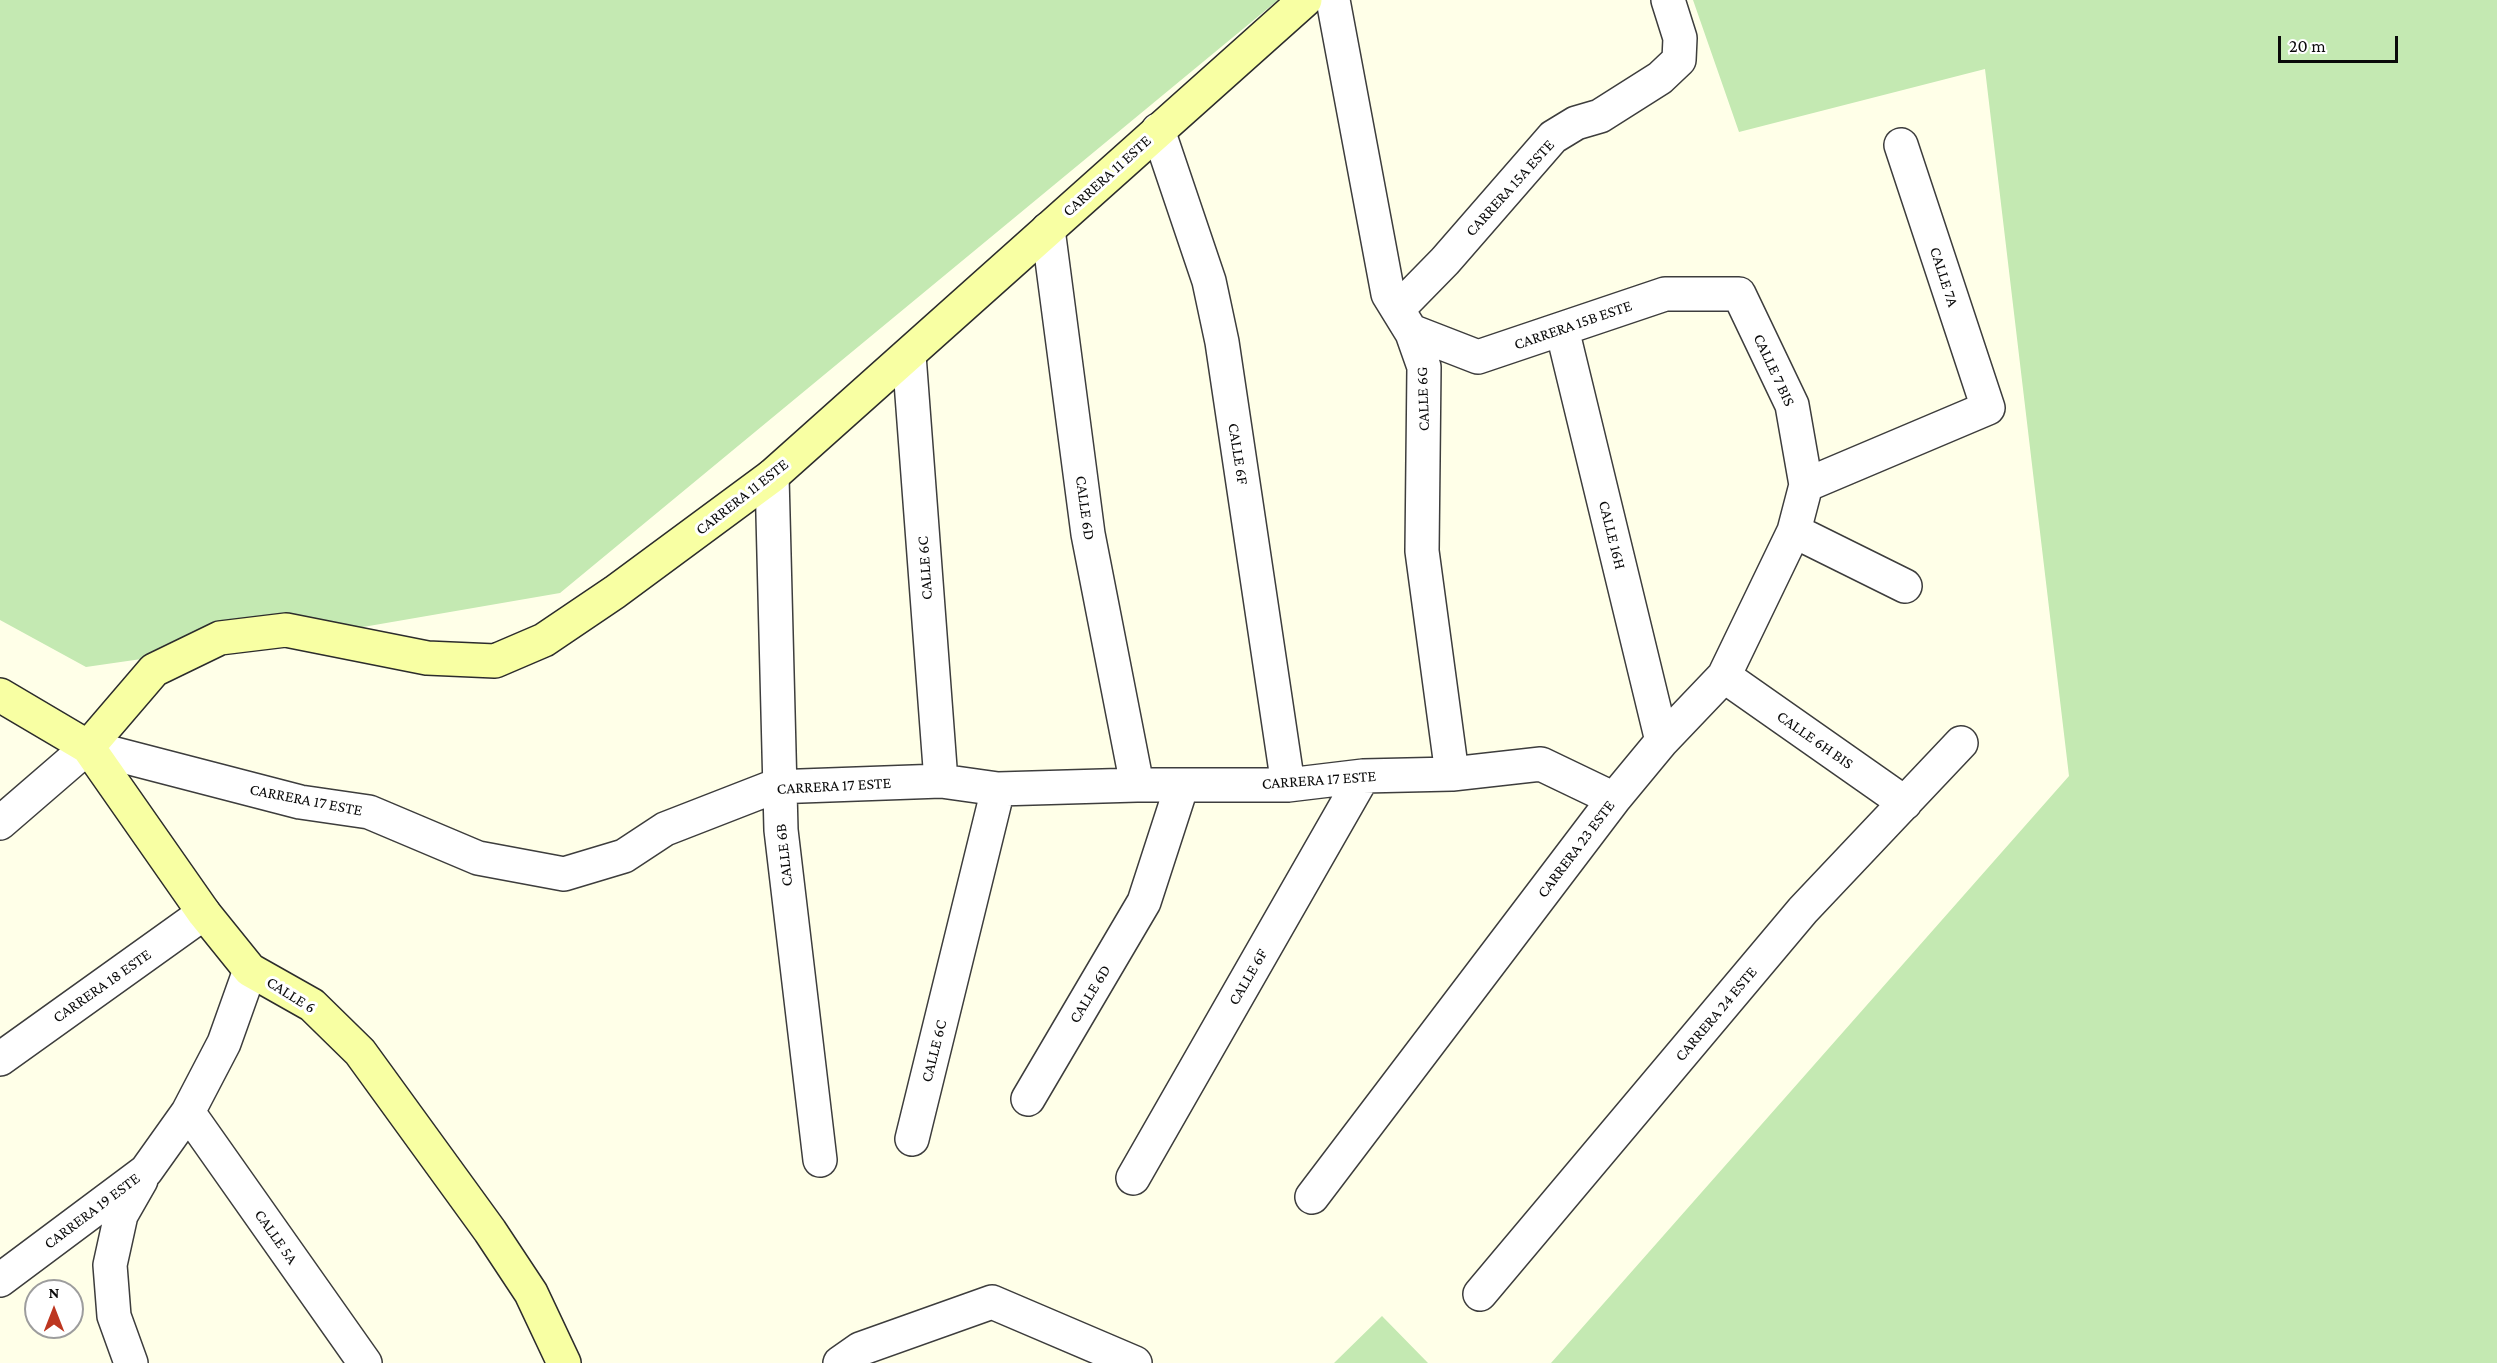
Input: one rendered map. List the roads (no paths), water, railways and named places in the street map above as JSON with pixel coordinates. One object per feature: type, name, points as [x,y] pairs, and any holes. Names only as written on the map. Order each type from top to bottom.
[{"type":"street","name":"CARRERA 11 ESTE","points":[[88,747],[154,670],[220,638],[286,630],[427,658],[495,661],[544,640],[615,592],[772,476],[1305,0]]},
{"type":"street","name":"CALLE 6G","points":[[1333,0],[1388,294],[1404,320],[1424,367],[1422,551],[1452,774]]},
{"type":"street","name":"CARRERA 15A ESTE","points":[[1404,320],[1445,261],[1553,137],[1576,123],[1600,116],[1660,78],[1679,60],[1680,38],[1668,0]]},
{"type":"street","name":"CALLE 6F","points":[[1158,130],[1209,281],[1222,342],[1288,785]]},
{"type":"street","name":"CALLE 7A","points":[[1806,485],[1988,408],[1901,145]]},
{"type":"street","name":"CALLE 6D","points":[[1047,229],[1088,534],[1137,785]]},
{"type":"street","name":"CARRERA 15B ESTE","points":[[1404,320],[1478,357],[1665,294],[1739,294]]},
{"type":"street","name":"CALLE 7 BIS","points":[[1739,294],[1792,405],[1806,485]]},
{"type":"street","name":"CALLE 16H","points":[[1562,329],[1662,741]]},
{"type":"street","name":"CALLE 6C","points":[[909,355],[941,781]]},
{"type":"street","name":"CALLE 6B","points":[[772,476],[781,830],[820,1160]]},
{"type":"street","name":"CARRERA 23 ESTE","points":[[1312,1197],[1614,799],[1662,741],[1724,676],[1794,531],[1806,485]]},
{"type":"street","points":[[1794,531],[1905,586]]},
{"type":"street","name":"CALLE 6H BIS","points":[[1724,676],[1905,803]]},
{"type":"street","name":"CALLE 6","points":[[0,695],[88,747],[204,913],[250,970],[312,1005],[360,1052],[490,1231],[531,1293],[564,1363]]},
{"type":"street","name":"CARRERA 24 ESTE","points":[[1480,1294],[1803,910],[1961,743]]},
{"type":"street","name":"CARRERA 17 ESTE","points":[[88,747],[300,802],[369,812],[478,858],[564,874],[624,856],[665,829],[773,787],[941,781],[998,789],[1137,785],[1288,785],[1363,776],[1452,774],[1541,764],[1614,799]]},
{"type":"street","points":[[0,823],[88,747]]},
{"type":"street","name":"CALLE 6F","points":[[1133,1178],[1363,776]]},
{"type":"street","name":"CALLE 6D","points":[[1028,1099],[1144,902],[1182,785]]},
{"type":"street","name":"CALLE 6C","points":[[912,1139],[998,789]]},
{"type":"street","name":"CARRERA 18 ESTE","points":[[0,1059],[204,913]]},
{"type":"street","name":"CARRERA 19 ESTE","points":[[0,1280],[146,1171],[188,1112],[224,1043],[250,970]]},
{"type":"street","name":"CALLE 5A","points":[[188,1112],[364,1363]]},
{"type":"street","points":[[131,1363],[114,1316],[110,1265],[121,1215],[146,1171]]},
{"type":"street","points":[[840,1363],[860,1349],[992,1302],[1134,1363]]}]
